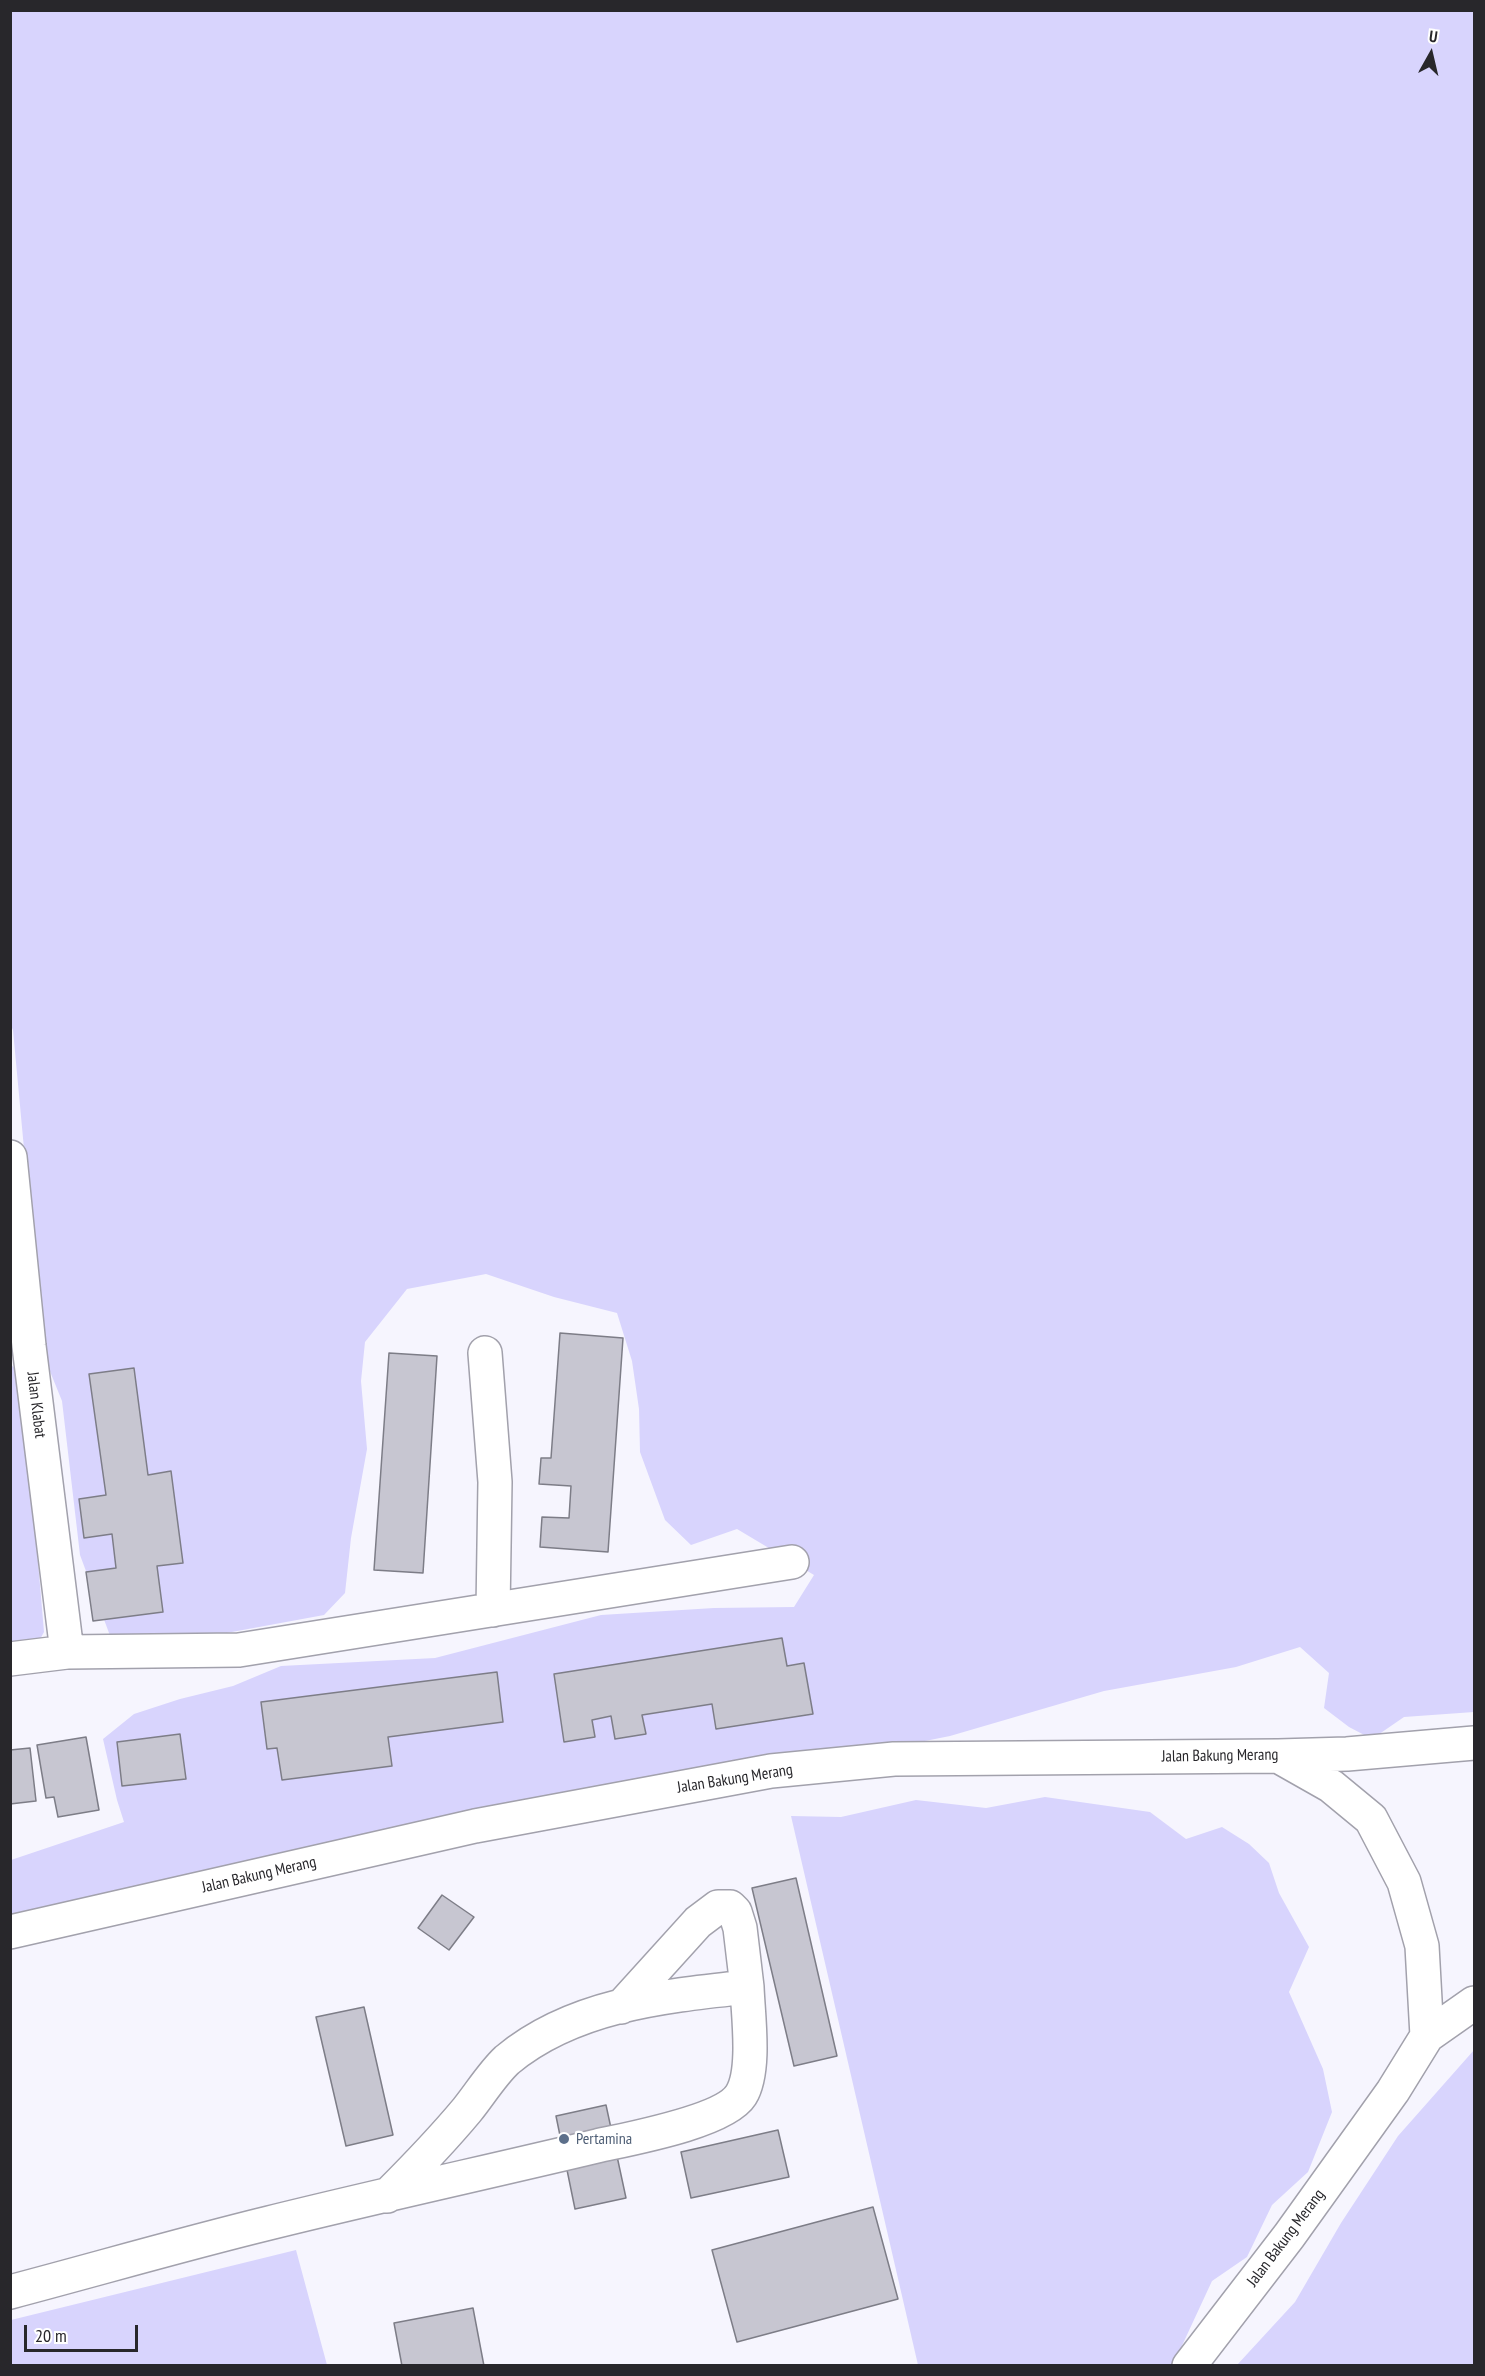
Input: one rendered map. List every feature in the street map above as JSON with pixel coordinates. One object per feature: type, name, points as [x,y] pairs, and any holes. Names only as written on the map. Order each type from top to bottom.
[{"type":"street","name":"Jalan Klabat","points":[[10,1157],[20,1347],[67,1652]]},
{"type":"street","points":[[485,1353],[495,1482],[493,1610]]},
{"type":"street","points":[[10,1659],[67,1652],[239,1650],[792,1562]]},
{"type":"street","name":"Jalan Bakung Merang","points":[[10,1932],[475,1826],[771,1772],[894,1759],[1278,1756],[1347,1754],[1474,1743]]},
{"type":"street","points":[[1278,1756],[1331,1786],[1371,1820],[1404,1882],[1422,1946],[1427,2036]]},
{"type":"street","points":[[10,2292],[269,2223],[680,2126],[729,2107],[741,2095],[750,2050],[747,1987],[740,1928],[735,1912],[730,1907],[718,1907],[698,1922],[621,2007]]},
{"type":"street","points":[[387,2196],[425,2158],[505,2062],[537,2037],[579,2018],[621,2007],[689,1994],[747,1987]]},
{"type":"street","name":"Jalan Bakung Merang","points":[[1189,2366],[1288,2236],[1392,2091],[1427,2036],[1474,2003]]},
{"type":"shaded area","points":[[11,11],[1474,11],[1474,1712],[1404,1717],[1372,1739],[1349,1727],[1324,1708],[1329,1673],[1300,1647],[1236,1667],[1104,1691],[950,1736],[11,1923],[11,1860],[124,1822],[103,1739],[134,1714],[180,1699],[233,1686],[281,1666],[435,1658],[601,1615],[714,1608],[794,1607],[814,1575],[737,1529],[691,1545],[665,1520],[640,1452],[639,1409],[632,1361],[617,1313],[554,1297],[486,1274],[407,1289],[365,1342],[361,1381],[367,1449],[351,1538],[345,1593],[324,1615],[221,1634],[167,1634],[112,1641],[80,1555],[62,1401],[43,1354],[11,1026]]},
{"type":"shaded area","points":[[10,1364],[22,1375],[44,1632],[39,1641],[10,1649]]},
{"type":"shaded area","points":[[1045,1797],[1150,1812],[1186,1839],[1222,1827],[1249,1844],[1269,1863],[1279,1893],[1309,1947],[1289,1992],[1323,2069],[1332,2112],[1308,2172],[1272,2205],[1247,2257],[1212,2281],[1173,2365],[918,2365],[791,1816],[841,1817],[916,1800],[986,1808]]},
{"type":"shaded area","points":[[1474,2050],[1474,2365],[1237,2365],[1295,2302],[1341,2223],[1398,2136]]},
{"type":"shaded area","points":[[296,2250],[327,2365],[11,2365],[11,2320]]},
{"type":"building","points":[[560,1333],[623,1338],[608,1552],[540,1547],[542,1517],[569,1518],[571,1486],[539,1484],[541,1458],[551,1458]]},
{"type":"building","points":[[389,1353],[437,1356],[423,1573],[374,1570]]},
{"type":"building","points":[[134,1368],[148,1475],[171,1471],[183,1563],[157,1566],[163,1612],[93,1621],[86,1572],[116,1568],[112,1534],[84,1538],[79,1499],[106,1495],[89,1374]]},
{"type":"building","points":[[782,1638],[787,1666],[804,1663],[813,1714],[716,1729],[712,1704],[642,1715],[646,1734],[615,1739],[611,1716],[592,1720],[595,1737],[564,1742],[554,1674]]},
{"type":"building","points":[[497,1672],[503,1722],[388,1737],[392,1766],[282,1780],[277,1748],[267,1749],[261,1702]]},
{"type":"building","points":[[180,1734],[186,1779],[122,1786],[117,1742]]},
{"type":"building","points":[[86,1737],[99,1810],[58,1817],[54,1797],[46,1798],[37,1745]]},
{"type":"building","points":[[30,1748],[36,1801],[10,1804],[10,1750]]},
{"type":"building","points":[[796,1878],[837,2056],[794,2066],[752,1888]]},
{"type":"building","points":[[442,1895],[474,1917],[449,1950],[418,1928]]},
{"type":"building","points":[[364,2007],[393,2135],[346,2146],[316,2017]]},
{"type":"building","points":[[606,2105],[626,2198],[575,2209],[556,2116]]},
{"type":"building","points":[[778,2130],[789,2177],[691,2198],[681,2152]]},
{"type":"building","points":[[873,2207],[898,2299],[737,2342],[712,2250]]},
{"type":"building","points":[[473,2308],[484,2366],[402,2366],[394,2323]]},
{"type":"place","name":"Pertamina","points":[[564,2139]]}]
